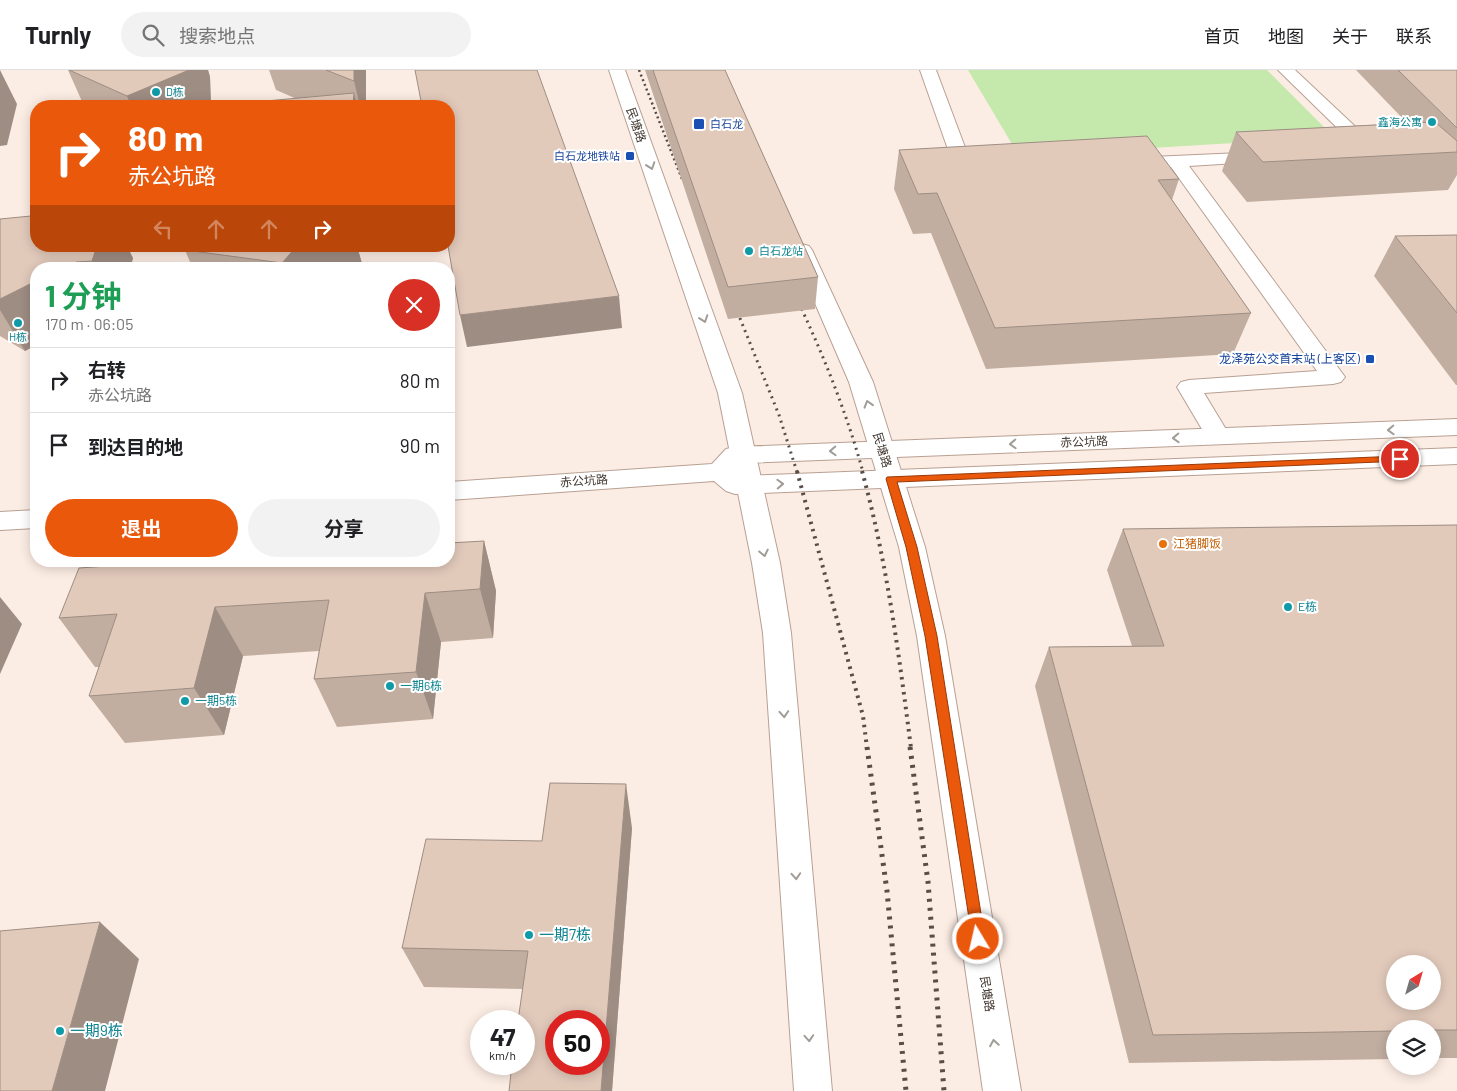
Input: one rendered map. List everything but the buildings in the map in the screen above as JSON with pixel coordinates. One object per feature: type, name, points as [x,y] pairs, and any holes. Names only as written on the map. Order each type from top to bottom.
[{"type":"street","name":"民塘路","points":[[617,70],[730,393],[731,463],[750,485],[766,562],[777,633],[813,1091]]},
{"type":"street","points":[[928,70],[965,172],[994,171]]},
{"type":"street","points":[[1286,70],[1372,151],[1352,152]]},
{"type":"street","points":[[1109,164],[1284,156]]},
{"type":"street","points":[[1176,161],[1333,377],[1189,387],[1218,436]]},
{"type":"street","name":"民塘路","points":[[793,231],[861,382],[912,547],[931,636],[1002,1091]]},
{"type":"street","name":"赤公坑路","points":[[455,490],[882,449],[1457,427]]},
{"type":"street","points":[[750,485],[1457,456]]},
{"type":"street","points":[[0,521],[30,519]]},
{"type":"green space","points":[[968,70],[1267,70],[1334,137],[1019,156]]},
{"type":"railway","points":[[639,70],[682,179]]},
{"type":"railway","points":[[796,297],[833,383],[863,472]]},
{"type":"railway","points":[[735,306],[779,415],[797,472]]},
{"type":"railway","points":[[797,471],[863,716],[867,748]]},
{"type":"railway","points":[[862,471],[879,540],[897,643],[911,748]]},
{"type":"railway","points":[[867,747],[887,891],[906,1091]]},
{"type":"railway","points":[[910,747],[928,882],[944,1091]]},
{"type":"place","name":"D栋","points":[[156,92]]},
{"type":"place","name":"鑫海公寓","points":[[1432,122]]},
{"type":"place","name":"白石龙","points":[[699,124]]},
{"type":"place","name":"白石龙地铁站","points":[[630,156]]},
{"type":"place","name":"白石龙站","points":[[749,251]]},
{"type":"place","name":"H栋","points":[[18,323]]},
{"type":"place","name":"龙泽苑公交首末站 (上客区)","points":[[1370,359]]},
{"type":"place","name":"江猪脚饭","points":[[1163,544]]},
{"type":"place","name":"E栋","points":[[1288,607]]},
{"type":"place","name":"一期6栋","points":[[390,686]]},
{"type":"place","name":"一期5栋","points":[[185,701]]},
{"type":"place","name":"一期7栋","points":[[529,935]]},
{"type":"place","name":"一期9栋","points":[[60,1031]]},
{"type":"route","points":[[978,939],[931,636],[912,547],[891,479],[1400,459]]}]
